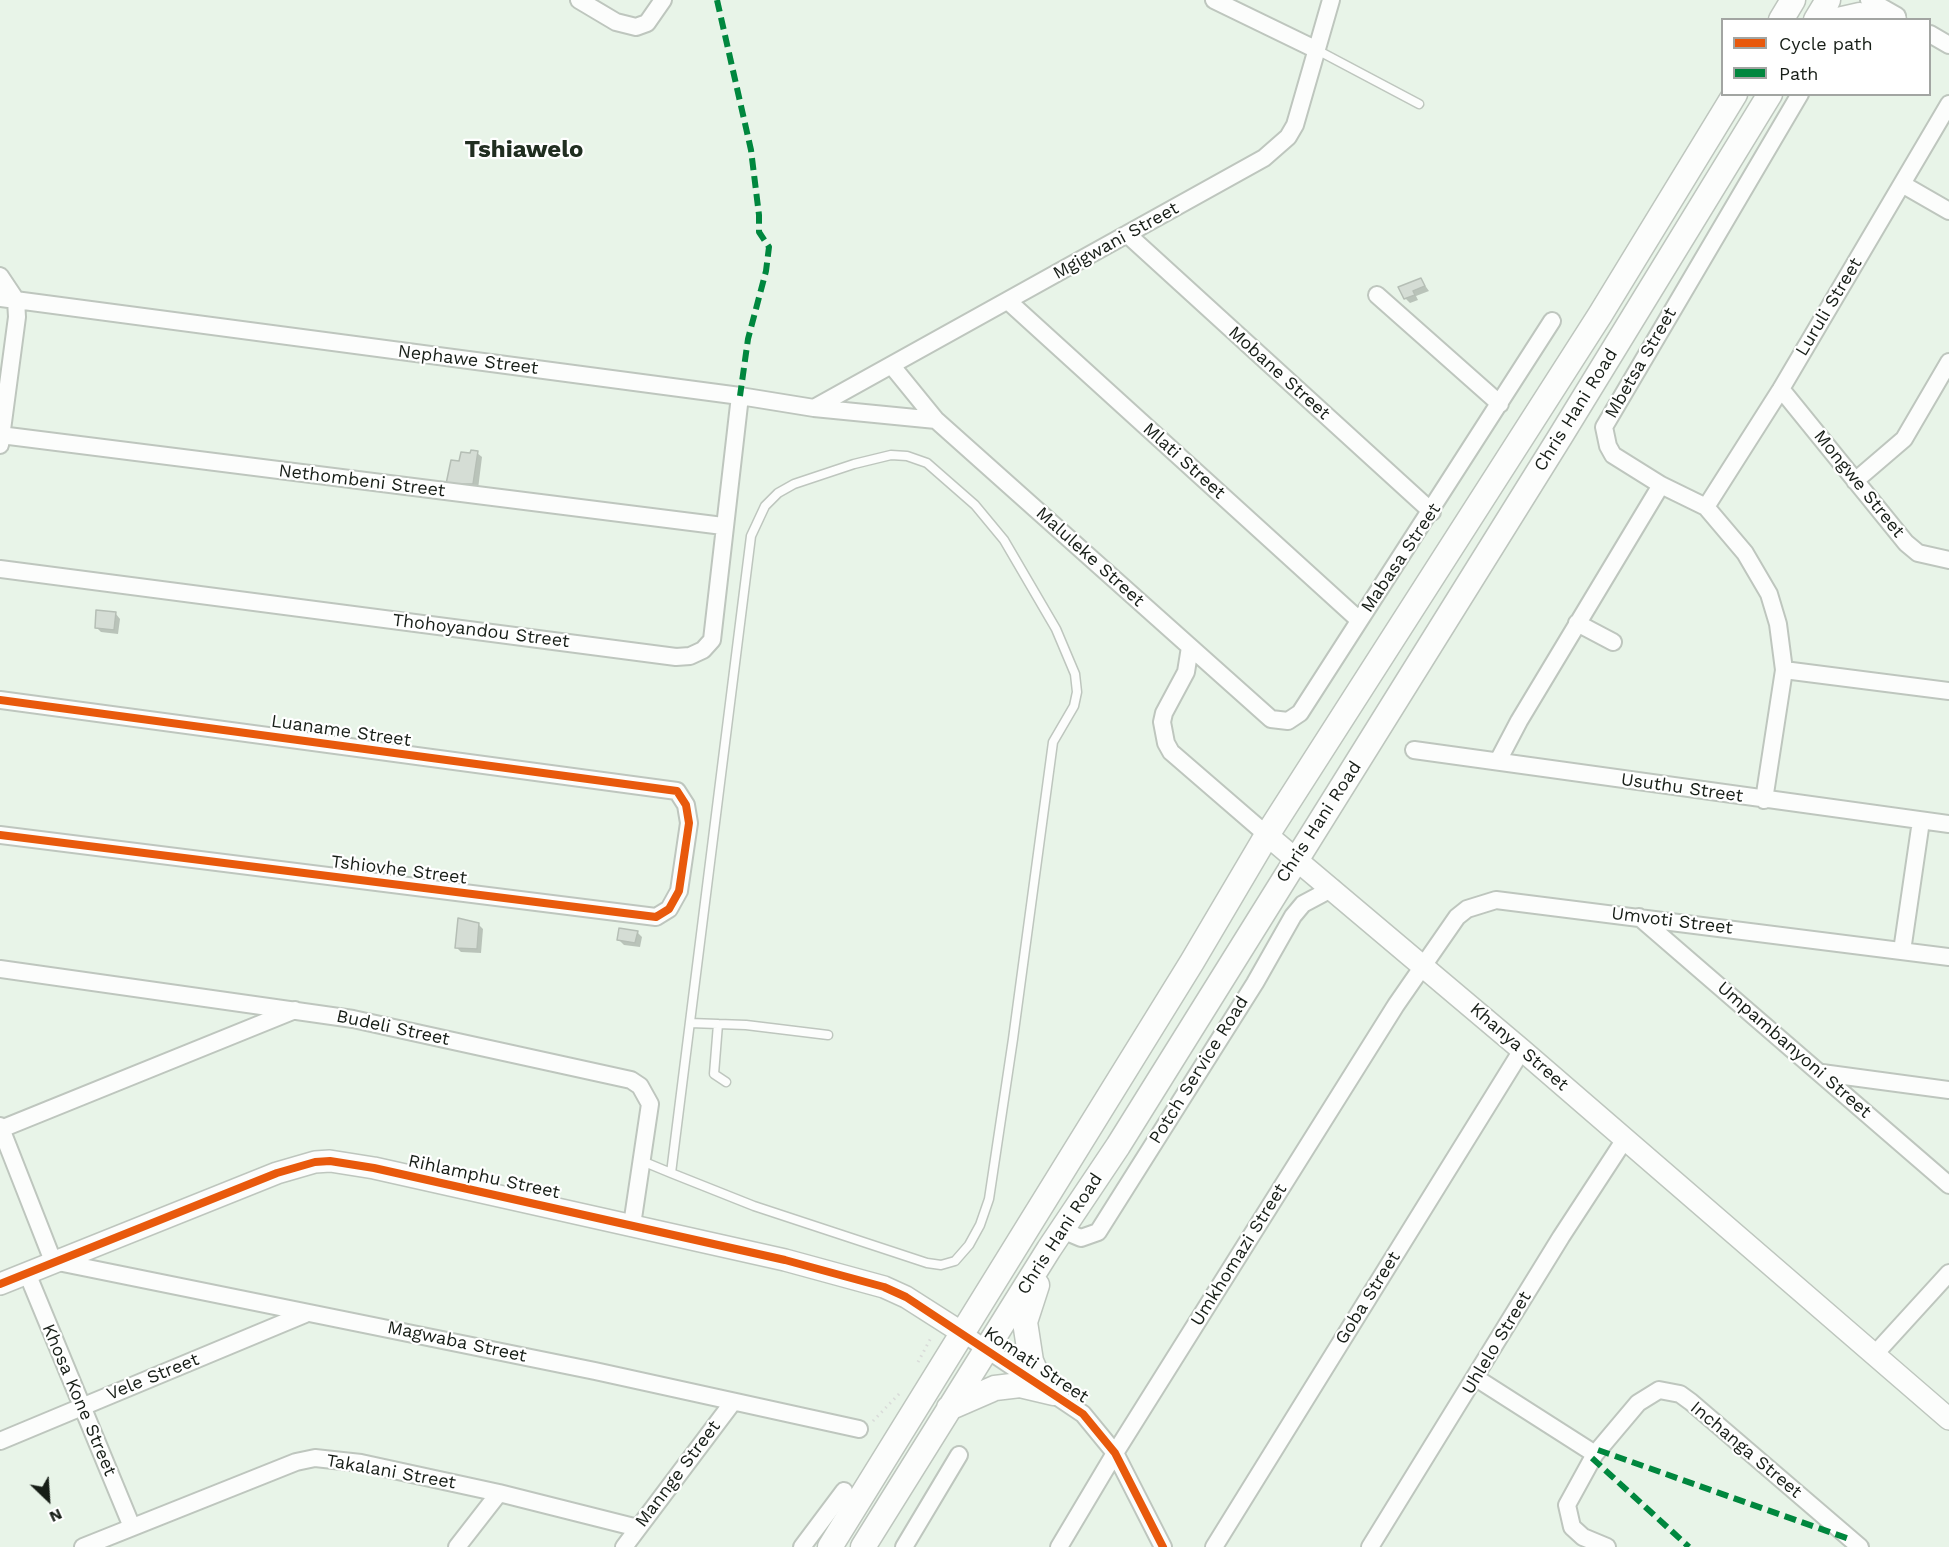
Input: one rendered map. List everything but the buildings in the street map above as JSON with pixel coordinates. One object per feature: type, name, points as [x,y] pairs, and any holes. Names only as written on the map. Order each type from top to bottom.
[{"type":"main road","points":[[1768,18],[1774,0]]},
{"type":"main road","points":[[1782,18],[1793,0]]},
{"type":"main road","points":[[1817,18],[1828,0]]},
{"type":"main road","points":[[1894,0],[1903,18]]},
{"type":"main road","points":[[1847,18],[1860,15],[1880,18]]},
{"type":"main road","name":"Chris Hani Road","points":[[863,1547],[1056,1239],[1118,1146],[1560,437],[1769,96]]},
{"type":"main road","name":"Chris Hani Road","points":[[830,1547],[964,1334],[1192,962],[1267,834],[1600,315],[1732,98]]},
{"type":"main road","points":[[1048,1389],[1031,1361],[1025,1322],[1056,1239]]},
{"type":"main road","points":[[949,1408],[995,1388],[1020,1385],[1048,1389]]},
{"type":"street","points":[[579,0],[610,19],[636,27],[647,23],[663,0]]},
{"type":"street","points":[[1214,0],[1317,50]]},
{"type":"street","name":"Mgigwani Street","points":[[814,408],[1242,171],[1280,146],[1294,125],[1331,0]]},
{"type":"street","points":[[1869,0],[1900,18]]},
{"type":"street","points":[[1931,35],[1949,45]]},
{"type":"street","name":"Mbetsa Street","points":[[1764,800],[1784,670],[1778,624],[1769,594],[1745,553],[1706,507],[1661,486],[1613,455],[1608,446],[1604,427],[1799,96]]},
{"type":"street","name":"Luruli Street","points":[[1706,507],[1781,389],[1949,104]]},
{"type":"street","points":[[1902,184],[1949,211]]},
{"type":"street","name":"Mobane Street","points":[[1127,234],[1432,512]]},
{"type":"street","points":[[0,276],[16,331],[0,438]]},
{"type":"street","points":[[1377,295],[1500,404]]},
{"type":"street","name":"Nephawe Street","points":[[8,299],[740,396],[814,408],[936,420]]},
{"type":"street","name":"Mlati Street","points":[[1008,301],[1359,620]]},
{"type":"street","name":"Mabasa Street","points":[[1300,713],[1432,512],[1552,321]]},
{"type":"street","points":[[1855,480],[1904,439],[1949,362]]},
{"type":"street","name":"Maluleke Street","points":[[892,366],[936,420],[1271,719],[1288,721],[1300,713]]},
{"type":"street","name":"Mongwe Street","points":[[1781,389],[1912,549],[1918,553],[1949,560]]},
{"type":"street","name":"Thohoyandou Street","points":[[0,569],[676,657],[698,653],[711,640],[740,396]]},
{"type":"street","name":"Nethombeni Street","points":[[0,438],[723,526]]},
{"type":"street","points":[[1498,761],[1577,622],[1661,486]]},
{"type":"street","points":[[1577,622],[1613,642]]},
{"type":"street","name":"Khanya Street","points":[[1190,647],[1186,672],[1164,713],[1162,723],[1166,743],[1171,752],[1423,965],[1949,1419]]},
{"type":"street","points":[[1784,670],[1949,691]]},
{"type":"street","name":"Luaname Street","points":[[0,700],[677,791]]},
{"type":"street","name":"Usuthu Street","points":[[1414,750],[1949,824]]},
{"type":"street","name":"Tshiovhe Street","points":[[0,835],[656,917],[669,909],[679,891],[689,823],[686,805],[677,791]]},
{"type":"street","points":[[1902,951],[1921,821]]},
{"type":"street","name":"Potch Service Road","points":[[1056,1239],[1081,1238],[1098,1232],[1255,983],[1293,916],[1303,904],[1333,888]]},
{"type":"street","name":"Umvoti Street","points":[[1423,965],[1457,916],[1486,901],[1518,902],[1949,957]]},
{"type":"street","name":"Umpambanyoni Street","points":[[1639,917],[1949,1185]]},
{"type":"street","name":"Umkhomazi Street","points":[[1059,1547],[1115,1453],[1423,965]]},
{"type":"street","name":"Budeli Street","points":[[0,969],[297,1009],[631,1080],[640,1086],[650,1104],[632,1225]]},
{"type":"street","points":[[53,1261],[1,1128],[297,1009]]},
{"type":"street","name":"Goba Street","points":[[1214,1547],[1522,1050]]},
{"type":"street","points":[[1822,1074],[1949,1090]]},
{"type":"street","name":"Uhlelo Street","points":[[1370,1547],[1561,1237],[1625,1139]]},
{"type":"street","name":"Rihlamphu Street","points":[[0,1284],[277,1173],[315,1162],[330,1161],[632,1225],[784,1260],[884,1287],[906,1297],[964,1334]]},
{"type":"street","name":"Magwaba Street","points":[[53,1261],[305,1314],[363,1323],[859,1430]]},
{"type":"street","name":"Khosa Kone Street","points":[[27,1273],[80,1406],[132,1527]]},
{"type":"street","points":[[1875,1354],[1949,1273]]},
{"type":"street","name":"Vele Street","points":[[0,1441],[305,1314]]},
{"type":"street","name":"Komati Street","points":[[964,1334],[1083,1414],[1115,1453],[1163,1547]]},
{"type":"street","points":[[1476,1378],[1595,1454]]},
{"type":"street","name":"Inchanga Street","points":[[1607,1547],[1583,1537],[1572,1527],[1567,1505],[1595,1454],[1638,1403],[1650,1393],[1659,1390],[1680,1394],[1860,1547]]},
{"type":"street","name":"Mannge Street","points":[[624,1547],[732,1402]]},
{"type":"street","points":[[904,1547],[958,1455]]},
{"type":"street","name":"Takalani Street","points":[[83,1547],[296,1462],[315,1458],[361,1463],[499,1493],[638,1528]]},
{"type":"street","points":[[802,1547],[844,1491]]},
{"type":"street","points":[[457,1547],[499,1493]]},
{"type":"lane","points":[[1317,50],[1419,104]]},
{"type":"lane","points":[[642,1161],[671,1173],[754,1206],[927,1263],[941,1265],[955,1261],[969,1245],[980,1224],[988,1199],[1011,1050],[1053,742],[1074,706],[1077,692],[1075,674],[1056,629],[1004,540],[975,505],[927,464],[907,456],[891,455],[816,475],[778,493],[765,506],[754,528],[745,565],[671,1173]]},
{"type":"lane","points":[[690,1023],[828,1035]]},
{"type":"lane","points":[[718,1024],[714,1074],[726,1082]]},
{"type":"path","points":[[914,1370],[942,1320]]},
{"type":"path","points":[[859,1430],[871,1424],[882,1414],[905,1385]]},
{"type":"marked path","points":[[717,0],[751,150],[759,232],[769,247],[766,271],[748,339],[740,396]]},
{"type":"marked path","points":[[1598,1450],[1852,1540]]},
{"type":"marked path","points":[[1592,1458],[1689,1547]]},
{"type":"cycle path","points":[[0,700],[677,791],[686,805],[689,823],[679,891],[669,909],[656,917],[0,835]]},
{"type":"cycle path","points":[[0,1284],[277,1173],[315,1162],[330,1161],[374,1168],[785,1260],[884,1287],[906,1297],[1083,1414],[1115,1453],[1163,1547]]},
{"type":"district","name":"Tshiawelo","points":[[524,150]]}]
